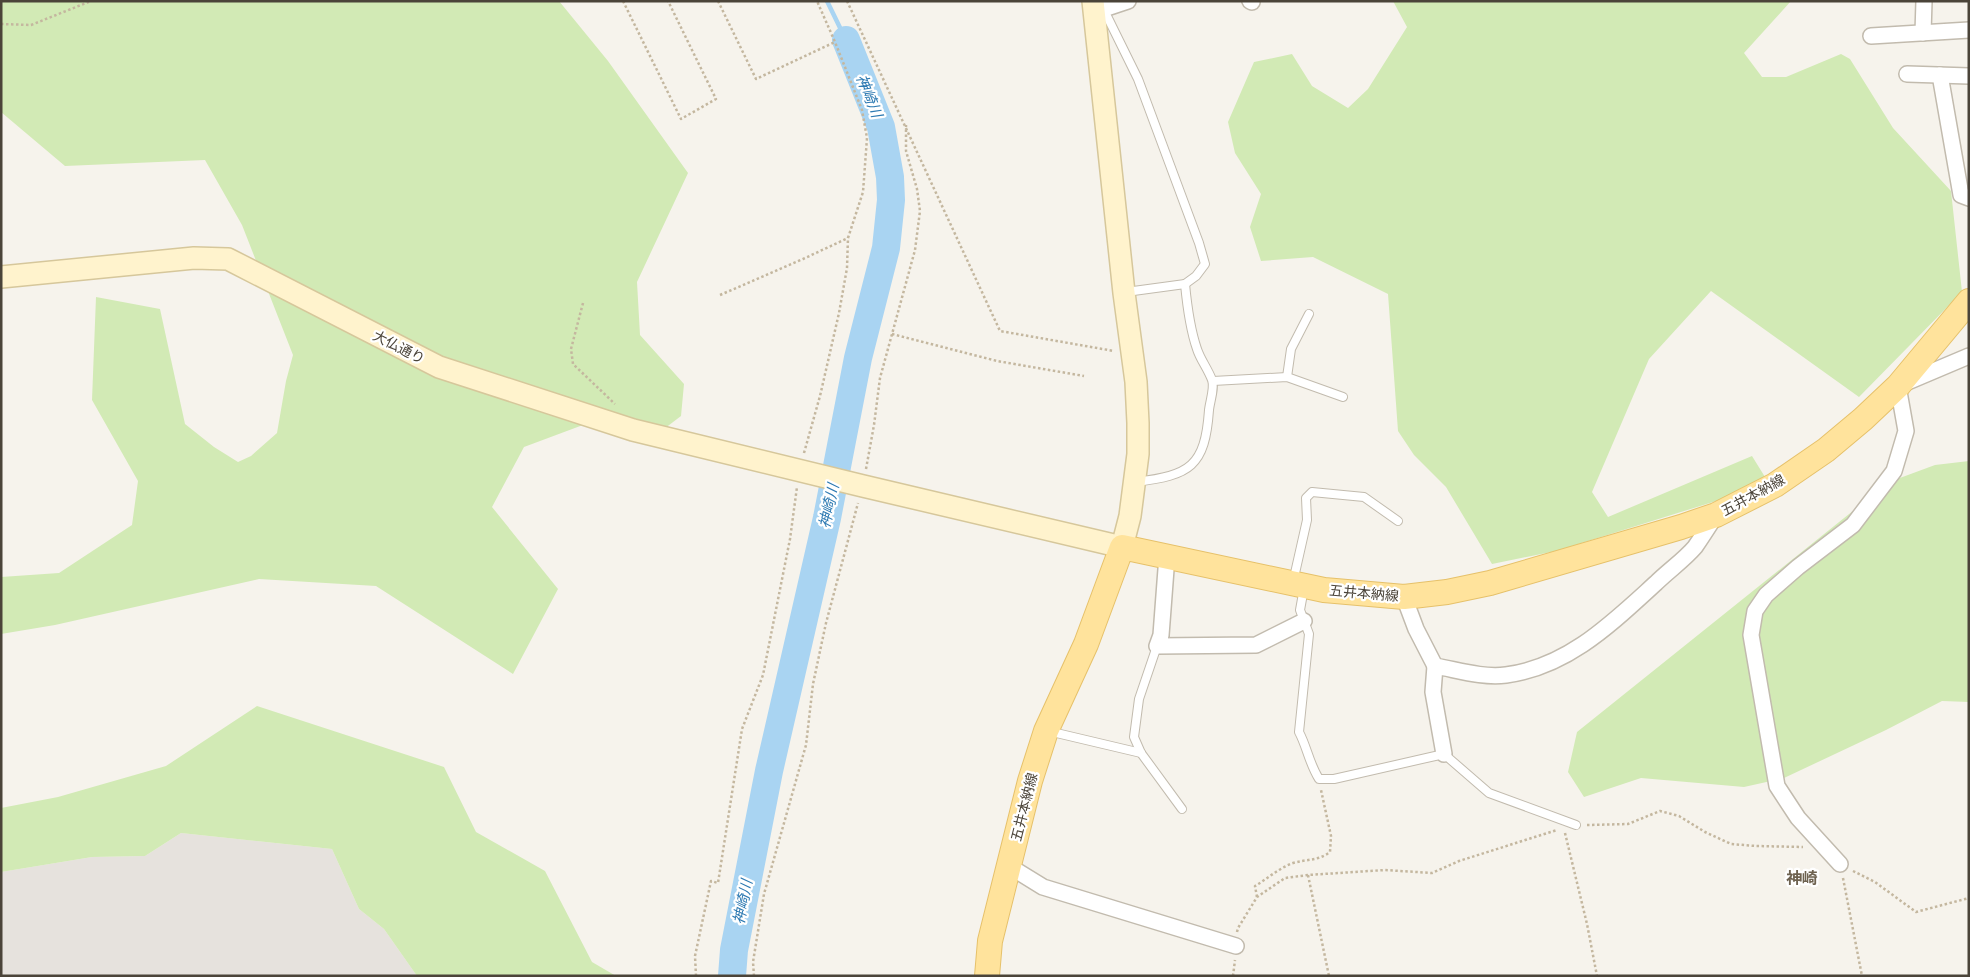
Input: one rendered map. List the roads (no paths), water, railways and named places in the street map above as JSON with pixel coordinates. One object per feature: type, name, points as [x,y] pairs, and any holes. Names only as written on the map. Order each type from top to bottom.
[{"type":"main road","name":"五井本納線","points":[[987,976],[990,941],[1030,781],[1046,731],[1086,644],[1122,547],[1324,590],[1404,597],[1490,584],[1716,515],[1775,485],[1826,450],[1898,386],[1969,301]]},
{"type":"street","points":[[1122,547],[1130,516],[1138,454],[1138,423],[1133,354],[1124,293],[1097,8],[1128,1]]},
{"type":"street","points":[[1923,33],[1924,1]]},
{"type":"street","points":[[1871,36],[1969,30]]},
{"type":"street","points":[[1907,74],[1969,76]]},
{"type":"street","points":[[1940,75],[1961,195],[1969,198]]},
{"type":"street","name":"大仏通り","points":[[1,277],[194,258],[228,259],[439,367],[633,430],[1122,547]]},
{"type":"street","points":[[1840,864],[1798,818],[1777,786],[1751,635],[1755,611],[1766,595],[1853,524],[1894,471],[1906,431],[1898,386],[1969,356]]},
{"type":"street","points":[[1435,666],[1486,676],[1507,675],[1556,661],[1608,626],[1694,548],[1716,515]]},
{"type":"street","points":[[1168,556],[1161,635],[1157,646],[1256,645],[1304,621]]},
{"type":"street","points":[[1404,597],[1416,629],[1435,666],[1433,692],[1444,754]]},
{"type":"street","points":[[1009,866],[1043,887],[1236,946]]},
{"type":"lane","points":[[1097,8],[1138,79],[1199,243],[1205,264],[1196,276],[1185,284],[1124,293]]},
{"type":"lane","points":[[1134,482],[1163,478],[1183,471],[1196,461],[1204,446],[1208,432],[1213,381],[1197,349],[1185,284]]},
{"type":"lane","points":[[1287,377],[1290,349],[1309,314]]},
{"type":"lane","points":[[1213,381],[1287,377],[1343,398]]},
{"type":"lane","points":[[1398,521],[1364,497],[1312,492],[1306,498],[1307,520],[1298,585],[1300,610],[1309,634],[1299,732],[1306,744],[1311,767],[1319,779],[1334,779],[1444,754],[1489,793],[1576,824]]},
{"type":"lane","points":[[1157,646],[1139,699],[1134,737],[1141,753],[1182,808]]},
{"type":"lane","points":[[1046,731],[1141,753]]},
{"type":"waterway","points":[[827,1],[846,40]]},
{"type":"waterway","name":"神崎川","points":[[732,976],[734,950],[769,771],[827,518],[858,358],[886,248],[891,200],[890,177],[881,127],[846,40]]},
{"type":"district","name":"神崎","points":[[1802,878]]}]
